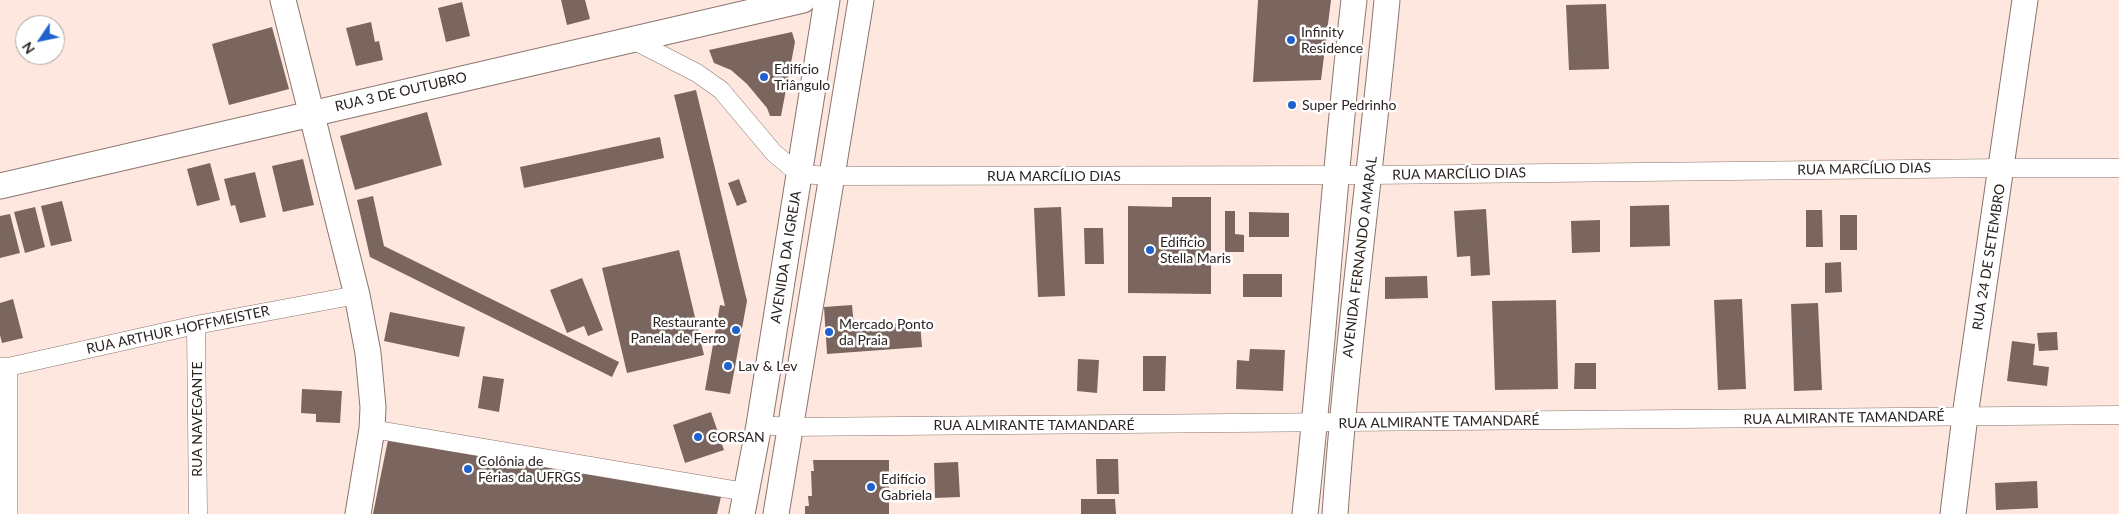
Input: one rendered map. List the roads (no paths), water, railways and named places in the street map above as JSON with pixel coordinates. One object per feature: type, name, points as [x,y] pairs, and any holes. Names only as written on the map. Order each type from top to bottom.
[{"type":"street","points":[[283,0],[356,295],[368,353],[373,407],[372,429],[358,514]]},
{"type":"street","name":"RUA 3 DE OUTUBRO","points":[[0,186],[310,112],[803,0]]},
{"type":"street","name":"AVENIDA DA IGREJA","points":[[744,503],[759,425],[827,0]]},
{"type":"street","points":[[776,514],[861,0]]},
{"type":"street","name":"AVENIDA FERNANDO AMARAL","points":[[1304,514],[1315,423],[1336,175],[1354,0]]},
{"type":"street","name":"AVENIDA FERNANDO AMARAL","points":[[1335,514],[1341,423],[1370,175],[1387,0]]},
{"type":"street","name":"RUA 24 DE SETEMBRO","points":[[1953,514],[1965,416],[2025,0]]},
{"type":"street","points":[[632,40],[697,73],[722,90],[774,153],[799,174]]},
{"type":"street","points":[[1344,89],[1380,74]]},
{"type":"street","name":"RUA MARCÍLIO DIAS","points":[[799,174],[831,176],[1370,175],[2119,168]]},
{"type":"street","name":"RUA ARTHUR HOFFMEISTER","points":[[4,367],[196,325],[356,295]]},
{"type":"street","name":"RUA NAVEGANTE","points":[[196,325],[198,514]]},
{"type":"street","points":[[4,367],[8,514]]},
{"type":"street","name":"RUA ALMIRANTE TAMANDARÉ","points":[[759,425],[790,427],[1341,423],[2119,415]]},
{"type":"street","points":[[372,429],[744,503]]},
{"type":"place","name":"Infinity Residence","points":[[1291,40]]},
{"type":"place","name":"Edifício Triângulo","points":[[764,77]]},
{"type":"place","name":"Super Pedrinho","points":[[1292,105]]},
{"type":"place","name":"Edifício Stella Maris","points":[[1150,250]]},
{"type":"place","name":"Restaurante Panela de Ferro","points":[[736,330]]},
{"type":"place","name":"Mercado Ponto da Praia","points":[[829,332]]},
{"type":"place","name":"Lav & Lev","points":[[728,366]]},
{"type":"place","name":"CORSAN","points":[[698,437]]},
{"type":"place","name":"Colônia de Férias da UFRGS","points":[[468,469]]},
{"type":"place","name":"Edifício Gabriela","points":[[871,487]]}]
